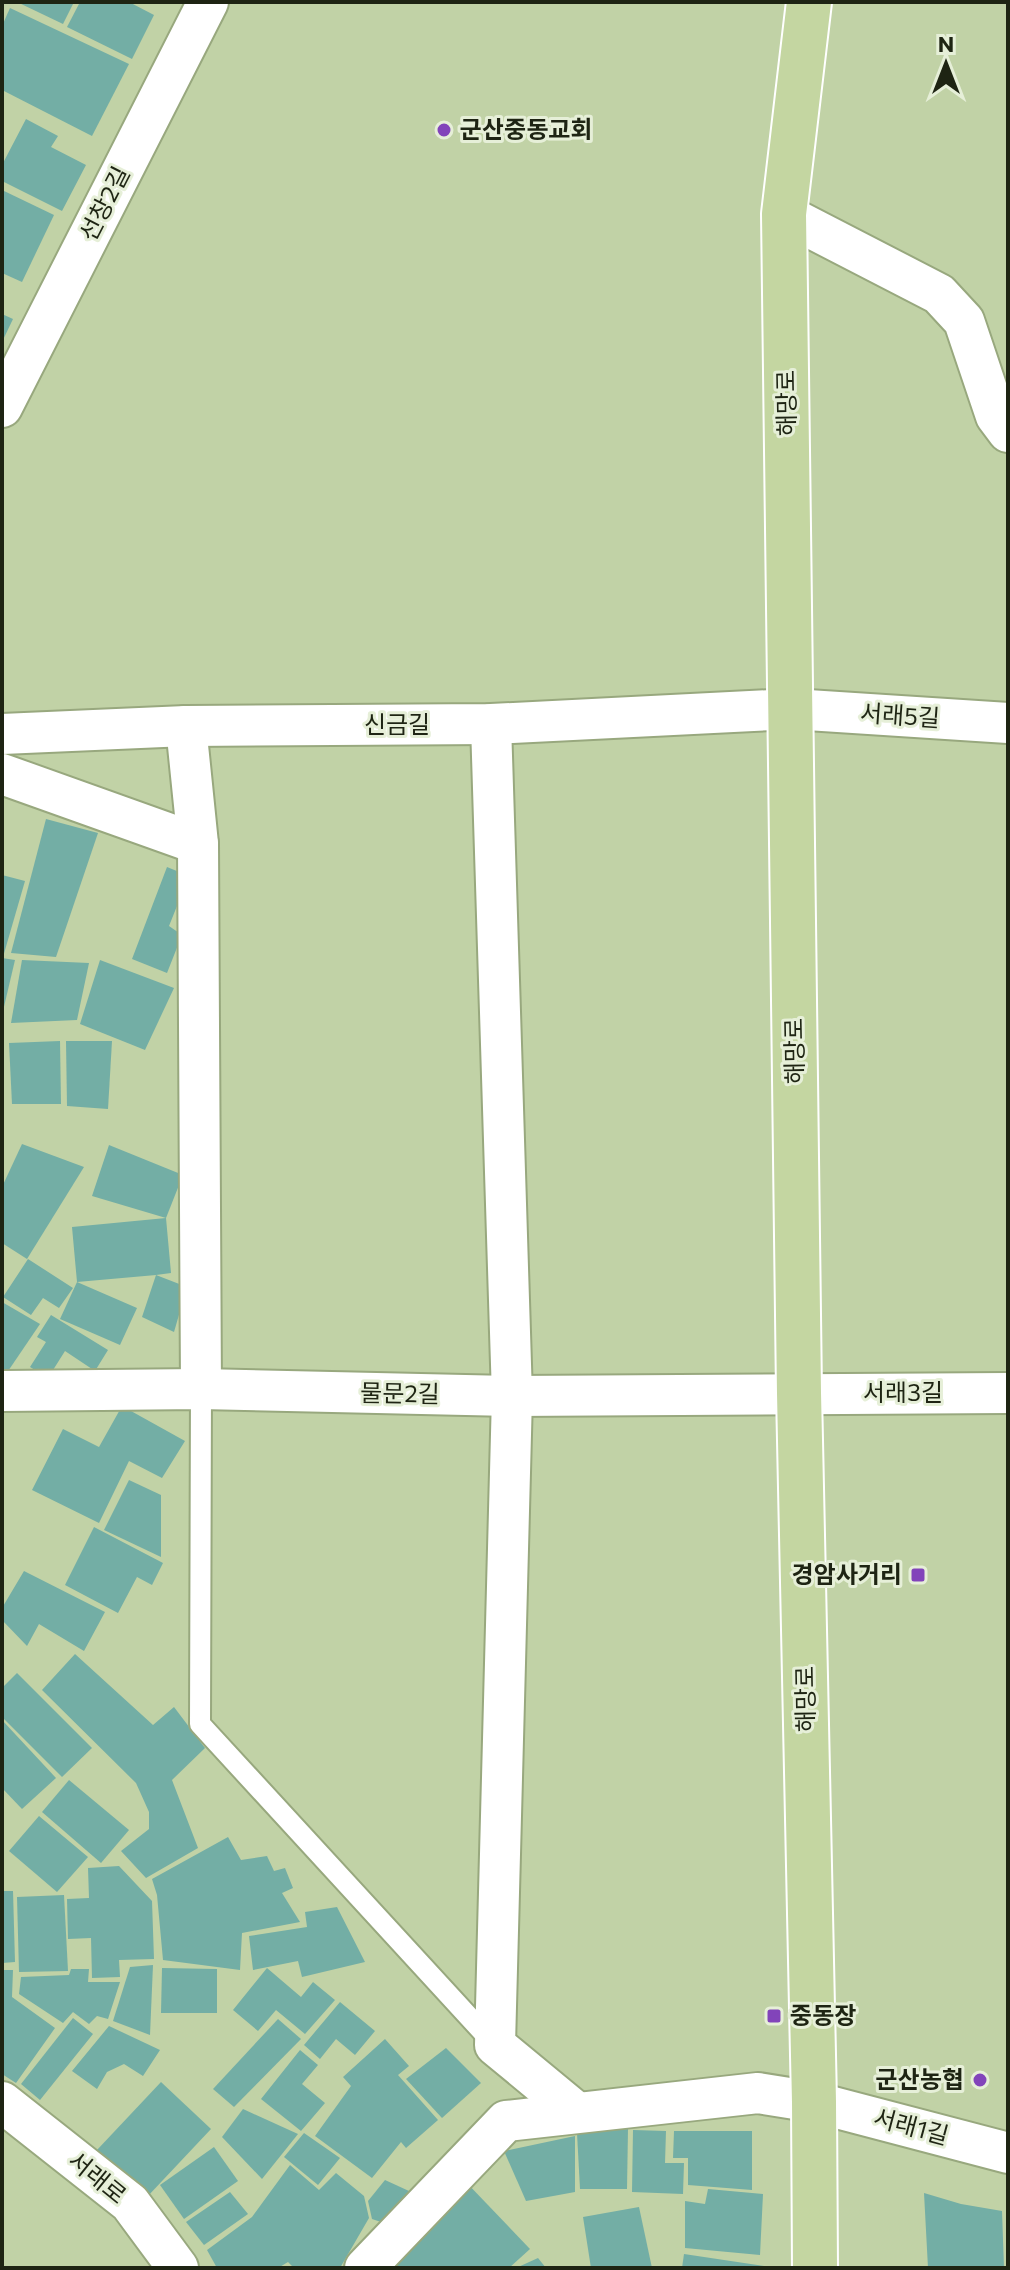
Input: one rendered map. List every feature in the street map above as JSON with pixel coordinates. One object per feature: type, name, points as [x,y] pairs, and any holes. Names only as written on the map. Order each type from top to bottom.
[{"type":"main road","name":"해망로","points":[[809,2],[784,214],[799,1393],[815,2268]]},
{"type":"street","name":"선창2길","points":[[2,407],[208,2]]},
{"type":"street","points":[[784,214],[939,294],[964,321],[996,416],[1008,432]]},
{"type":"street","name":"서래5길","points":[[792,709],[1008,723]]},
{"type":"street","name":"신금길","points":[[2,734],[186,726],[491,724],[792,709]]},
{"type":"street","points":[[491,724],[512,1396],[495,2045],[576,2112]]},
{"type":"street","points":[[186,726],[198,844],[201,1389]]},
{"type":"street","points":[[2,774],[198,844]]},
{"type":"street","name":"물문2길","points":[[2,1391],[201,1389],[512,1396],[799,1393]]},
{"type":"street","name":"서래3길","points":[[799,1393],[1008,1393]]},
{"type":"street","points":[[365,2268],[506,2121],[758,2093],[814,2102]]},
{"type":"street","name":"서래로","points":[[2,2102],[130,2203],[178,2268]]},
{"type":"street","name":"서래1길","points":[[814,2102],[1008,2153]]},
{"type":"lane","points":[[201,1389],[200,1724],[495,2045]]},
{"type":"building","points":[[17,2],[74,2],[63,24]]},
{"type":"building","points":[[80,2],[129,2],[154,15],[132,59],[67,27]]},
{"type":"building","points":[[10,8],[129,64],[92,136],[2,90],[2,26]]},
{"type":"building","points":[[26,119],[58,136],[51,147],[86,165],[62,211],[2,181],[2,165]]},
{"type":"building","points":[[2,190],[54,215],[22,282],[2,273]]},
{"type":"building","points":[[2,314],[13,319],[2,342]]},
{"type":"building","points":[[46,819],[98,833],[56,957],[11,953]]},
{"type":"building","points":[[167,867],[189,876],[169,926],[182,935],[167,973],[132,959]]},
{"type":"building","points":[[2,875],[25,881],[3,957],[2,957]]},
{"type":"building","points":[[2,958],[15,960],[3,1011],[2,1011]]},
{"type":"building","points":[[22,960],[89,963],[77,1020],[11,1023]]},
{"type":"building","points":[[100,960],[174,988],[145,1050],[80,1024]]},
{"type":"building","points":[[60,1041],[61,1104],[12,1104],[9,1043]]},
{"type":"building","points":[[66,1041],[112,1041],[108,1109],[67,1106]]},
{"type":"building","points":[[22,1144],[84,1167],[27,1259],[2,1243],[2,1187]]},
{"type":"building","points":[[109,1145],[183,1175],[166,1218],[92,1196]]},
{"type":"building","points":[[166,1218],[171,1273],[77,1282],[72,1227]]},
{"type":"building","points":[[28,1259],[73,1288],[59,1308],[43,1298],[31,1315],[3,1297]]},
{"type":"building","points":[[156,1275],[187,1287],[174,1332],[142,1317]]},
{"type":"building","points":[[77,1282],[137,1308],[120,1345],[60,1319]]},
{"type":"building","points":[[2,1302],[40,1324],[2,1380]]},
{"type":"building","points":[[51,1315],[108,1350],[95,1371],[65,1351],[48,1378],[30,1367],[46,1342],[37,1337]]},
{"type":"building","points":[[122,1406],[185,1441],[162,1478],[129,1461],[99,1523],[32,1490],[63,1429],[99,1447]]},
{"type":"building","points":[[129,1480],[161,1495],[161,1557],[104,1530]]},
{"type":"building","points":[[94,1527],[163,1563],[152,1585],[137,1577],[118,1613],[65,1585]]},
{"type":"building","points":[[24,1571],[105,1612],[84,1651],[39,1624],[27,1646],[2,1620],[2,1608]]},
{"type":"building","points":[[75,1654],[153,1725],[174,1707],[205,1748],[172,1780],[198,1848],[146,1878],[121,1851],[149,1829],[149,1812],[136,1783],[42,1690]]},
{"type":"building","points":[[17,1673],[92,1748],[62,1777],[2,1717],[2,1688]]},
{"type":"building","points":[[2,1720],[56,1778],[22,1809],[2,1788]]},
{"type":"building","points":[[69,1780],[129,1830],[101,1863],[42,1812]]},
{"type":"building","points":[[39,1816],[88,1857],[57,1892],[9,1851]]},
{"type":"building","points":[[228,1837],[241,1860],[267,1856],[274,1871],[285,1868],[293,1888],[282,1893],[300,1922],[242,1933],[240,1970],[163,1960],[157,1895],[152,1879]]},
{"type":"building","points":[[119,1866],[152,1901],[154,1959],[119,1960],[120,1977],[92,1978],[91,1938],[68,1939],[67,1899],[89,1898],[88,1868]]},
{"type":"building","points":[[2,1891],[13,1891],[15,1962],[2,1963]]},
{"type":"building","points":[[64,1895],[68,1971],[19,1972],[17,1897]]},
{"type":"building","points":[[337,1907],[365,1962],[302,1977],[298,1961],[253,1970],[249,1936],[307,1927],[305,1912]]},
{"type":"building","points":[[153,1965],[150,2035],[113,2021],[130,1967]]},
{"type":"building","points":[[162,1968],[217,1969],[217,2013],[161,2013]]},
{"type":"building","points":[[267,1968],[301,1997],[313,1982],[335,2000],[305,2034],[276,2010],[258,2031],[233,2010]]},
{"type":"building","points":[[71,1969],[89,1969],[88,1982],[120,1982],[108,2019],[97,2016],[89,2024],[73,2012],[63,2023],[19,1994],[21,1977],[69,1975]]},
{"type":"building","points":[[2,1970],[13,1970],[12,1997],[55,2028],[16,2083],[2,2074]]},
{"type":"building","points":[[340,2002],[375,2031],[355,2055],[336,2039],[320,2059],[304,2045]]},
{"type":"building","points":[[73,2018],[93,2034],[40,2100],[21,2084]]},
{"type":"building","points":[[278,2019],[301,2039],[234,2107],[213,2089]]},
{"type":"building","points":[[109,2026],[160,2050],[143,2076],[124,2064],[107,2072],[97,2089],[72,2071]]},
{"type":"building","points":[[385,2039],[409,2066],[398,2075],[438,2120],[406,2148],[401,2142],[372,2178],[315,2136],[351,2086],[343,2077]]},
{"type":"building","points":[[446,2048],[481,2083],[442,2118],[406,2079]]},
{"type":"building","points":[[300,2050],[318,2065],[302,2084],[325,2103],[301,2131],[261,2099]]},
{"type":"building","points":[[161,2082],[211,2129],[147,2197],[97,2150]]},
{"type":"building","points":[[243,2109],[298,2134],[262,2179],[222,2137]]},
{"type":"building","points":[[628,2129],[627,2189],[580,2189],[577,2133]]},
{"type":"building","points":[[633,2130],[666,2131],[665,2163],[684,2163],[683,2194],[632,2192]]},
{"type":"building","points":[[674,2131],[752,2131],[752,2190],[688,2185],[688,2158],[673,2158]]},
{"type":"building","points":[[304,2133],[340,2158],[318,2185],[284,2157]]},
{"type":"building","points":[[575,2136],[575,2192],[526,2201],[504,2151]]},
{"type":"building","points":[[214,2147],[238,2181],[184,2219],[160,2185]]},
{"type":"building","points":[[290,2165],[319,2190],[336,2173],[364,2196],[369,2218],[340,2268],[294,2268],[288,2262],[278,2268],[217,2268],[207,2250],[252,2217]]},
{"type":"building","points":[[385,2180],[409,2191],[387,2224],[372,2219],[368,2201]]},
{"type":"building","points":[[464,2180],[530,2249],[509,2268],[399,2268],[393,2263]]},
{"type":"building","points":[[708,2189],[763,2194],[760,2255],[685,2248],[685,2201],[705,2204]]},
{"type":"building","points":[[230,2192],[248,2214],[204,2245],[186,2222]]},
{"type":"building","points":[[924,2193],[1002,2211],[1004,2268],[928,2268]]},
{"type":"building","points":[[639,2207],[652,2268],[591,2268],[583,2217]]},
{"type":"building","points":[[684,2254],[764,2266],[682,2268]]},
{"type":"building","points":[[538,2258],[546,2268],[516,2268]]},
{"type":"place","name":"군산중동교회","points":[[444,130]]},
{"type":"place","name":"경암사거리","points":[[918,1575]]},
{"type":"place","name":"중동장","points":[[774,2016]]},
{"type":"place","name":"군산농협","points":[[980,2080]]}]
